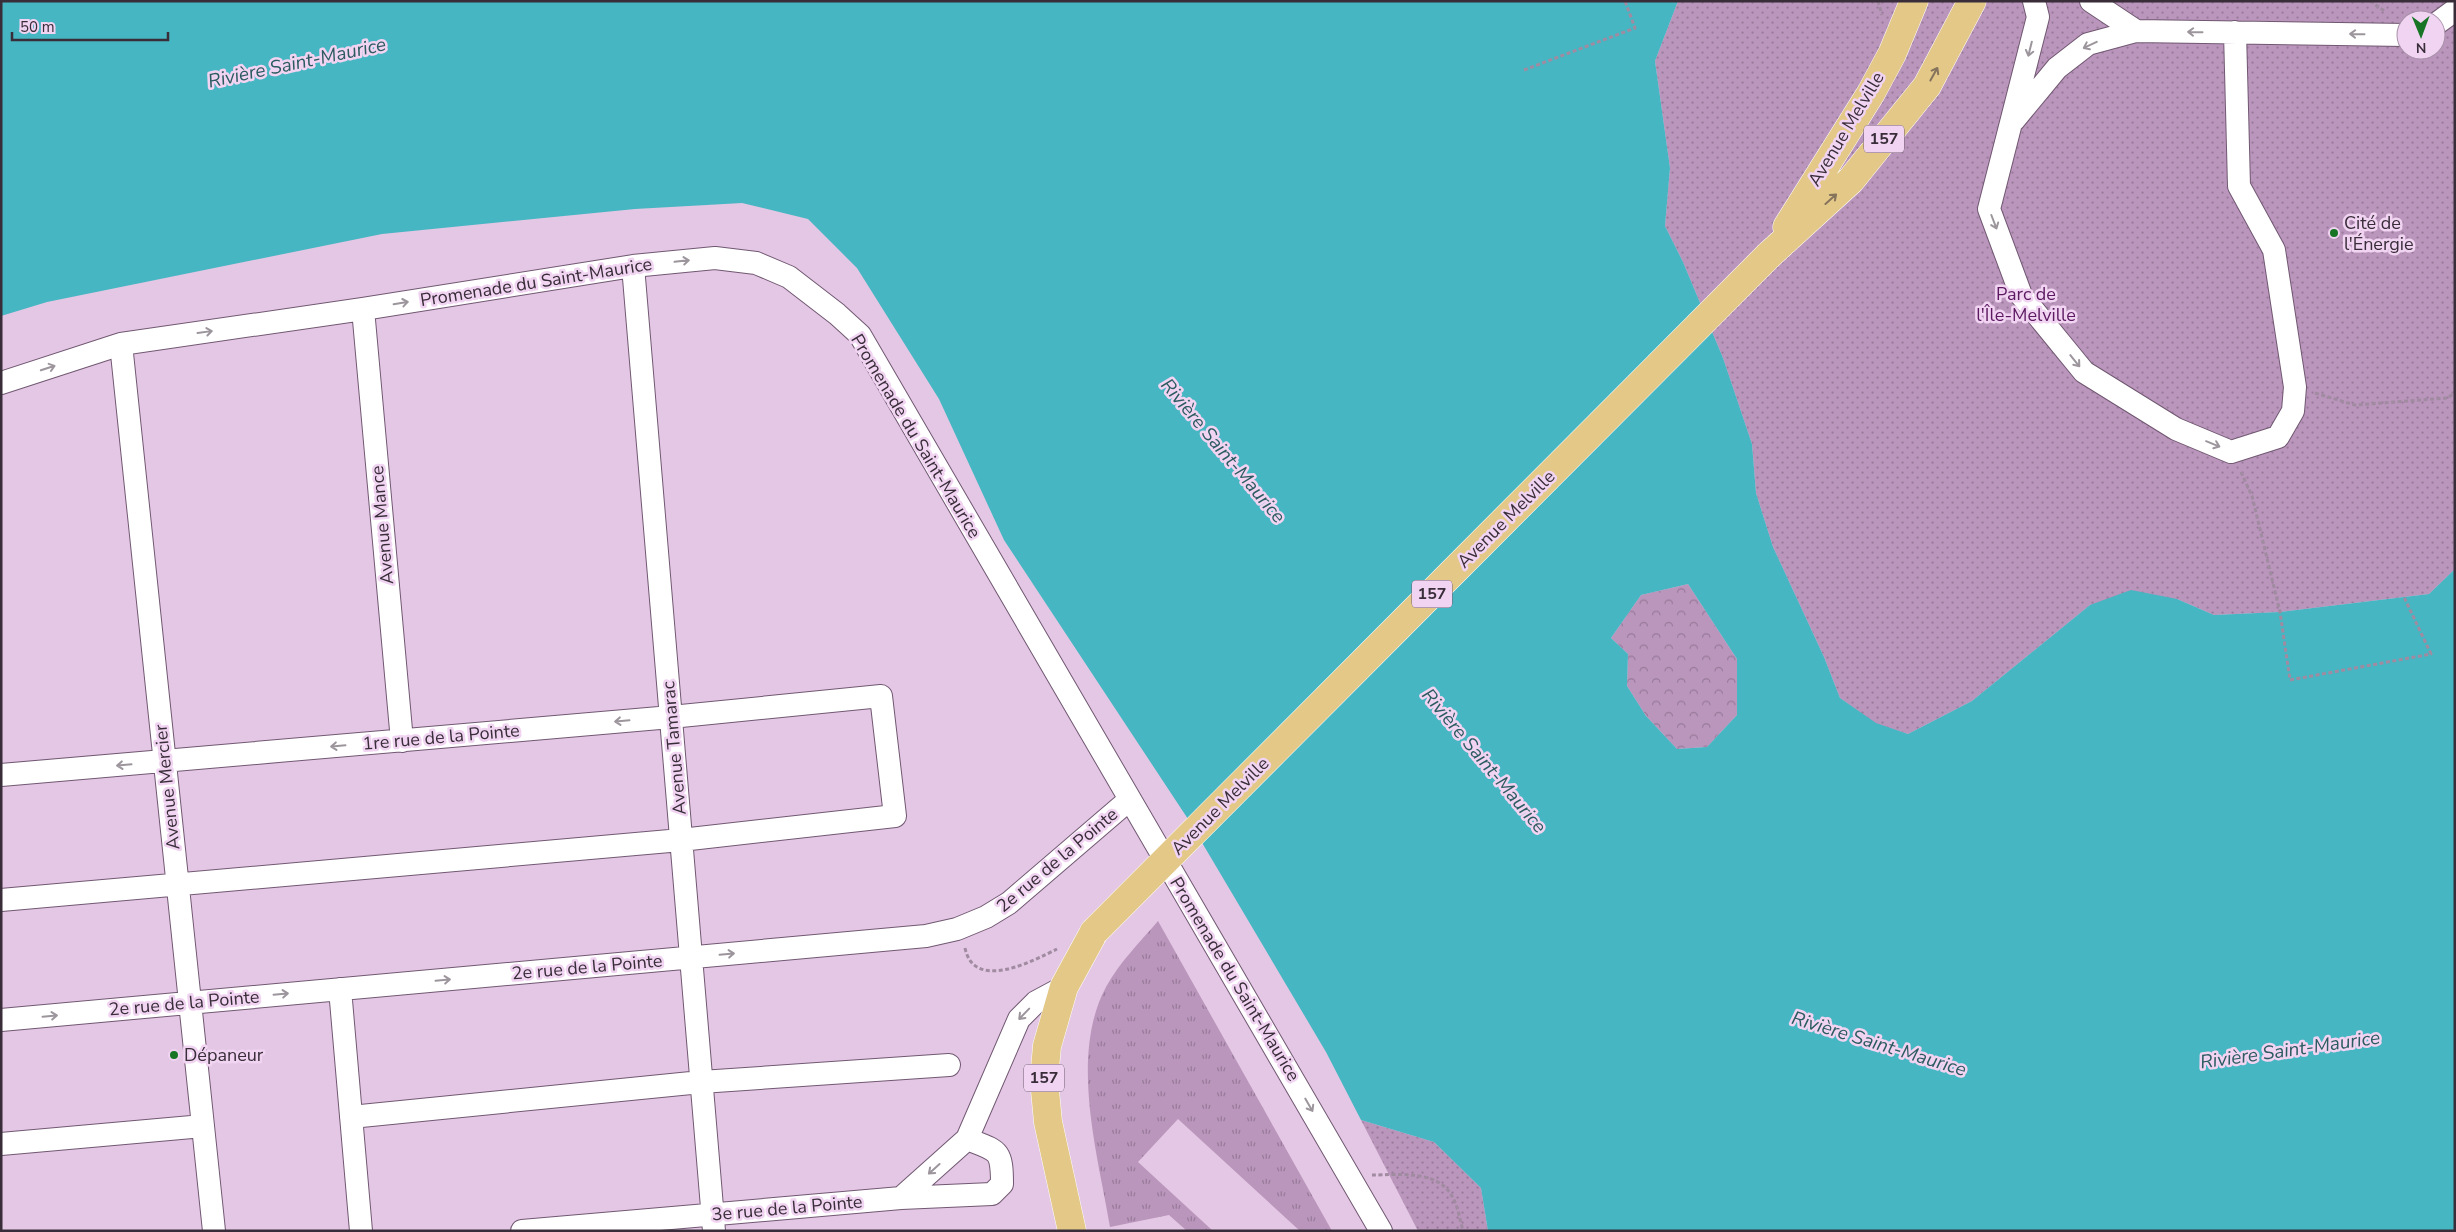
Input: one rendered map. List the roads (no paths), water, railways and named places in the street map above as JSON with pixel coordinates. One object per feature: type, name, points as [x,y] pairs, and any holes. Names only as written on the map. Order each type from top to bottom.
[{"type":"main road","name":"Avenue Melville","points":[[1769,255],[1871,93],[1892,54],[1914,1]]},
{"type":"main road","name":"Avenue Melville","points":[[1064,987],[1094,932],[1769,255],[1851,180],[1927,86],[1972,1]]},
{"type":"main road","name":"157","points":[[1064,987],[1047,1046],[1044,1080],[1048,1122],[1072,1231]]},
{"type":"street","points":[[2034,1],[2038,17],[1989,209],[2021,295],[2084,372],[2176,429],[2232,452],[2278,437],[2293,411],[2295,387],[2274,250],[2239,186],[2235,32]]},
{"type":"street","points":[[2091,1],[2136,31]]},
{"type":"street","points":[[2010,126],[2056,68],[2088,44],[2136,31],[2396,35]]},
{"type":"street","name":"Promenade du Saint-Maurice","points":[[1,383],[120,344],[363,309],[633,266],[715,258],[756,263],[788,277],[837,314],[860,335],[1381,1231]]},
{"type":"street","name":"Avenue Tamarac","points":[[633,266],[713,1223]]},
{"type":"street","name":"Avenue Mance","points":[[363,309],[402,741]]},
{"type":"street","name":"Avenue Mercier","points":[[120,344],[214,1231]]},
{"type":"street","name":"1re rue de la Pointe","points":[[1,775],[671,717],[881,696],[895,816],[681,840]]},
{"type":"street","name":"2e rue de la Pointe","points":[[1,1020],[926,936],[957,929],[986,917],[1009,903],[1129,800]]},
{"type":"street","points":[[1,900],[681,840]]},
{"type":"street","points":[[901,1198],[967,1139],[1019,1019],[1036,1002],[1064,987]]},
{"type":"street","points":[[340,989],[361,1231]]},
{"type":"street","points":[[351,1117],[701,1082],[949,1064]]},
{"type":"street","points":[[1,1144],[203,1126]]},
{"type":"street","name":"3e rue de la Pointe","points":[[522,1231],[713,1223],[901,1198],[992,1194],[1002,1184],[1002,1161],[994,1149],[967,1139]]},
{"type":"water","name":"Rivière Saint-Maurice","points":[[1,1],[1678,1],[1655,61],[1670,168],[1665,226],[1683,262],[1723,358],[1752,444],[1756,493],[1773,547],[1824,657],[1840,698],[1876,723],[1908,734],[1972,701],[2090,605],[2131,590],[2177,599],[2214,615],[2280,612],[2429,594],[2455,569],[2455,1231],[1488,1231],[1481,1188],[1434,1142],[1361,1120],[1326,1052],[1188,819],[1004,540],[939,399],[857,268],[808,219],[742,203],[635,209],[382,234],[47,302],[1,316]],"holes":[[[1688,584],[1737,659],[1737,715],[1707,747],[1677,749],[1646,716],[1627,686],[1628,654],[1611,638],[1641,595]]]},
{"type":"place","name":"Cité de l'Énergie","points":[[2334,233]]},
{"type":"place","name":"Dépaneur","points":[[174,1055]]},
{"type":"park label","name":"Parc de l'Île-Melville","points":[[2026,304]]}]
